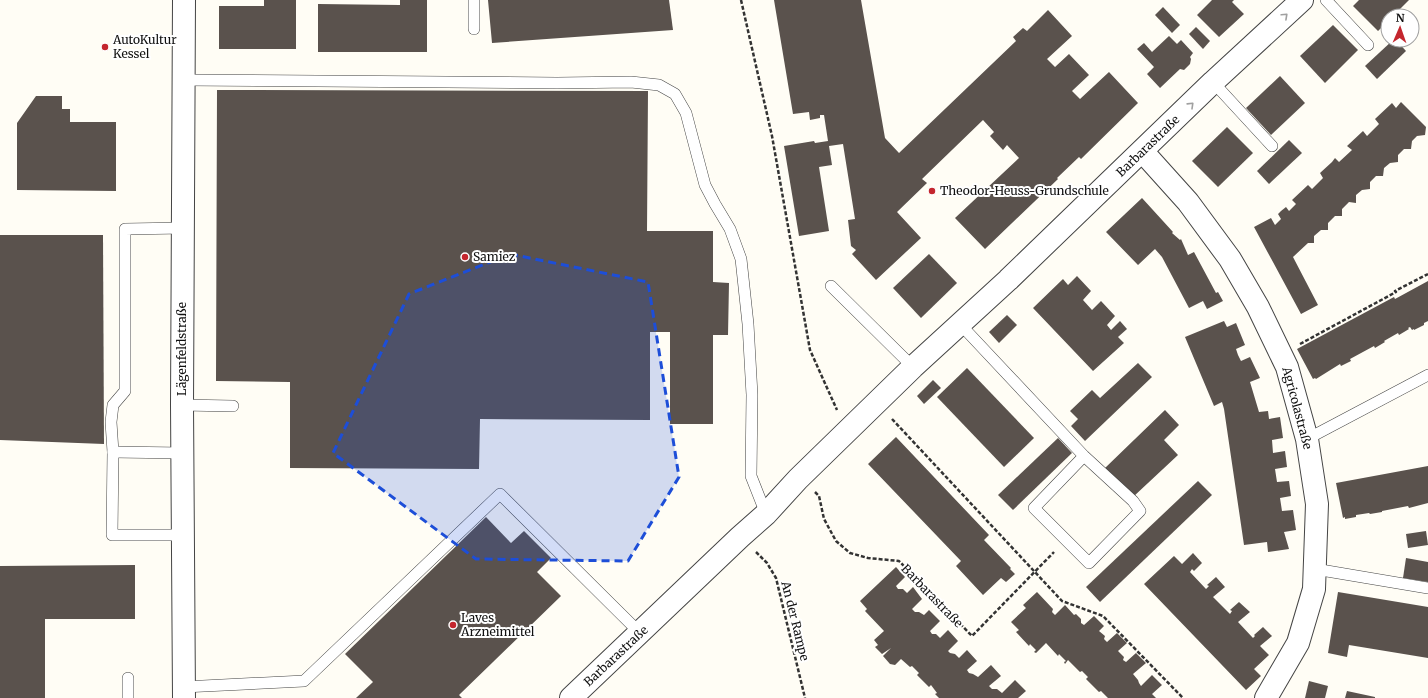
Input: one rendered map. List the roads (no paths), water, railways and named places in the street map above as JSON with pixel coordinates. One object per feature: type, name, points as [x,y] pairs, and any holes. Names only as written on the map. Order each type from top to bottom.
[{"type":"street","name":"Lägenfeldstraße","points":[[184,0],[182,405],[184,692]]},
{"type":"street","name":"Barbarastraße","points":[[571,698],[766,514],[798,479],[913,367],[1143,152],[1214,82],[1302,0]]},
{"type":"street","name":"Agricolastraße","points":[[1143,152],[1188,202],[1230,260],[1258,307],[1287,367],[1307,439],[1317,504],[1314,589],[1298,643],[1266,698]]},
{"type":"lane","points":[[474,0],[474,29]]},
{"type":"lane","points":[[1326,0],[1368,45]]},
{"type":"lane","points":[[184,80],[557,83],[631,82],[659,85],[675,94],[686,113],[705,185],[714,204],[730,229],[741,259],[748,324],[752,395],[751,476],[766,514]]},
{"type":"lane","points":[[1214,82],[1272,146]]},
{"type":"lane","points":[[183,228],[125,229],[125,391],[113,405],[111,422],[113,452],[112,535],[183,534]]},
{"type":"lane","points":[[831,286],[913,367]]},
{"type":"lane","points":[[960,324],[1084,456],[1133,501],[1140,510],[1089,564],[1034,508],[1084,456]]},
{"type":"lane","points":[[1307,439],[1428,375]]},
{"type":"lane","points":[[182,405],[233,406]]},
{"type":"lane","points":[[113,452],[182,453]]},
{"type":"lane","points":[[184,692],[304,681],[500,494],[640,633]]},
{"type":"lane","points":[[1315,569],[1428,588]]},
{"type":"lane","points":[[128,678],[128,698]]},
{"type":"place","name":"AutoKultur Kessel","points":[[105,47]]},
{"type":"place","name":"Theodor-Heuss-Grundschule","points":[[932,191]]},
{"type":"place","name":"Samiez","points":[[465,257]]},
{"type":"place","name":"Laves Arzneimittel","points":[[453,625]]}]
